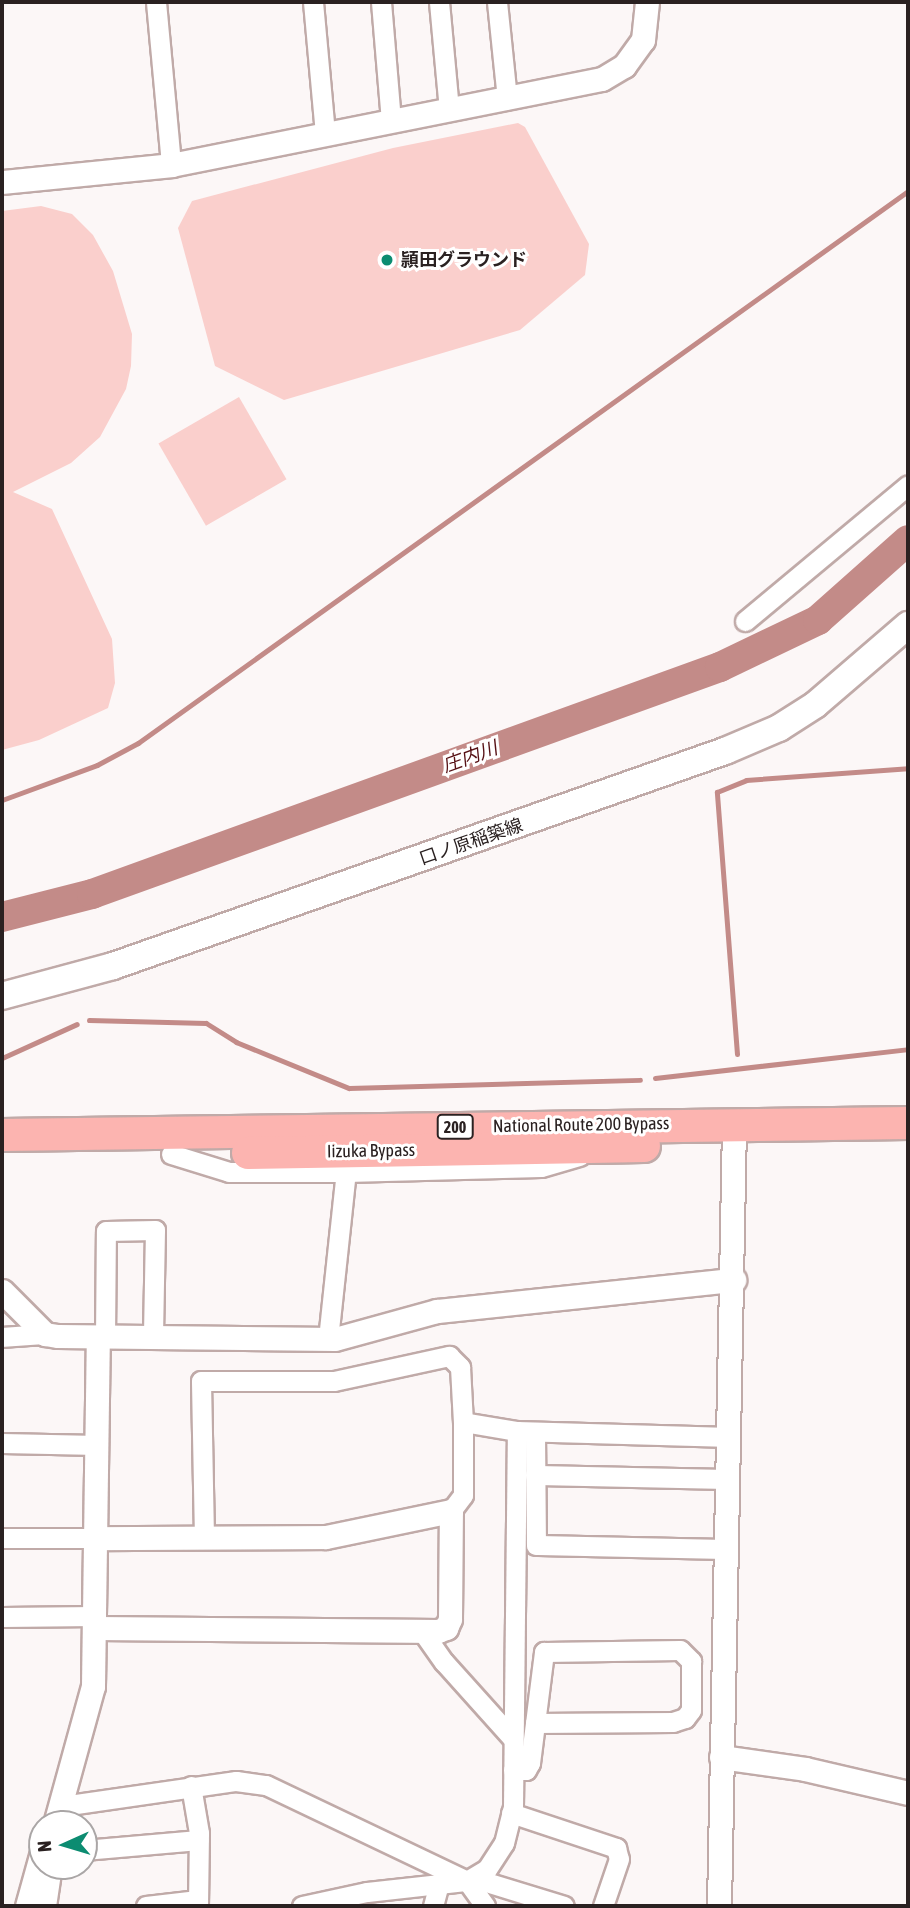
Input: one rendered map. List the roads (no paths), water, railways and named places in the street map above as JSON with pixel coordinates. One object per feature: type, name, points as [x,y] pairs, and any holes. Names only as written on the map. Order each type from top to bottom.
[{"type":"highway","name":"National Route 200 Bypass","points":[[2,1135],[734,1134],[908,1123]]},
{"type":"highway","name":"Iizuka Bypass","points":[[2,1156],[171,1154],[347,1162],[614,1146],[734,1134],[908,1144]]},
{"type":"main road","name":"口ノ原稲築線","points":[[2,996],[113,966],[725,751],[779,728],[815,705],[908,625]]},
{"type":"street","points":[[156,2],[171,165]]},
{"type":"street","points":[[313,2],[325,135]]},
{"type":"street","points":[[381,2],[391,121]]},
{"type":"street","points":[[439,2],[449,110]]},
{"type":"street","points":[[497,2],[507,99]]},
{"type":"street","points":[[2,182],[171,165],[602,79],[624,66],[643,40],[647,2]]},
{"type":"street","points":[[745,621],[786,592],[908,485]]},
{"type":"street","points":[[719,1906],[734,1280],[734,1134]]},
{"type":"street","points":[[328,1339],[347,1162]]},
{"type":"street","points":[[60,1810],[93,1686],[106,1231],[155,1230],[153,1338]]},
{"type":"street","points":[[2,1337],[45,1334],[102,1338],[328,1339],[437,1311],[734,1280]]},
{"type":"street","points":[[2,1291],[45,1334]]},
{"type":"street","points":[[2,1617],[422,1631],[446,1628],[450,1619],[451,1511],[463,1495],[460,1367],[449,1356],[334,1381],[201,1381],[204,1538]]},
{"type":"street","points":[[463,1422],[526,1432],[730,1437]]},
{"type":"street","points":[[526,1432],[535,1475],[534,1537],[543,1548],[727,1549]]},
{"type":"street","points":[[302,1906],[392,1897],[470,1879],[495,1861],[511,1813],[526,1432]]},
{"type":"street","points":[[2,1443],[98,1445]]},
{"type":"street","points":[[535,1475],[729,1479]]},
{"type":"street","points":[[2,1538],[325,1537],[451,1511]]},
{"type":"street","points":[[422,1631],[444,1662],[513,1739]]},
{"type":"street","points":[[513,1770],[526,1770],[530,1763],[532,1751],[533,1739],[536,1714],[538,1702],[539,1689],[544,1652],[680,1650],[691,1661],[691,1710],[685,1718],[673,1722],[535,1723]]},
{"type":"street","points":[[721,1757],[805,1769],[908,1793]]},
{"type":"street","points":[[82,1810],[191,1786],[236,1781],[266,1785],[470,1879],[564,1906]]},
{"type":"street","points":[[146,1906],[198,1903],[199,1840],[191,1786]]},
{"type":"street","points":[[511,1813],[616,1848],[619,1859],[603,1906]]},
{"type":"street","points":[[98,1849],[199,1840]]},
{"type":"street","points":[[470,1879],[485,1906]]},
{"type":"street","points":[[27,1906],[34,1880]]},
{"type":"street","points":[[46,1906],[50,1880]]},
{"type":"street","points":[[432,1906],[439,1884]]},
{"type":"waterway","points":[[2,800],[97,765],[138,743],[908,191]]},
{"type":"waterway","name":"庄内川","points":[[2,917],[92,894],[720,667],[818,620],[908,540]]},
{"type":"waterway","points":[[737,1054],[717,792],[746,780],[908,768]]},
{"type":"waterway","points":[[89,1020],[206,1023],[236,1042],[349,1088],[640,1080]]},
{"type":"waterway","points":[[2,1058],[77,1024]]},
{"type":"waterway","points":[[655,1078],[908,1049]]},
{"type":"place","name":"頴田グラウンド","points":[[387,260]]}]
